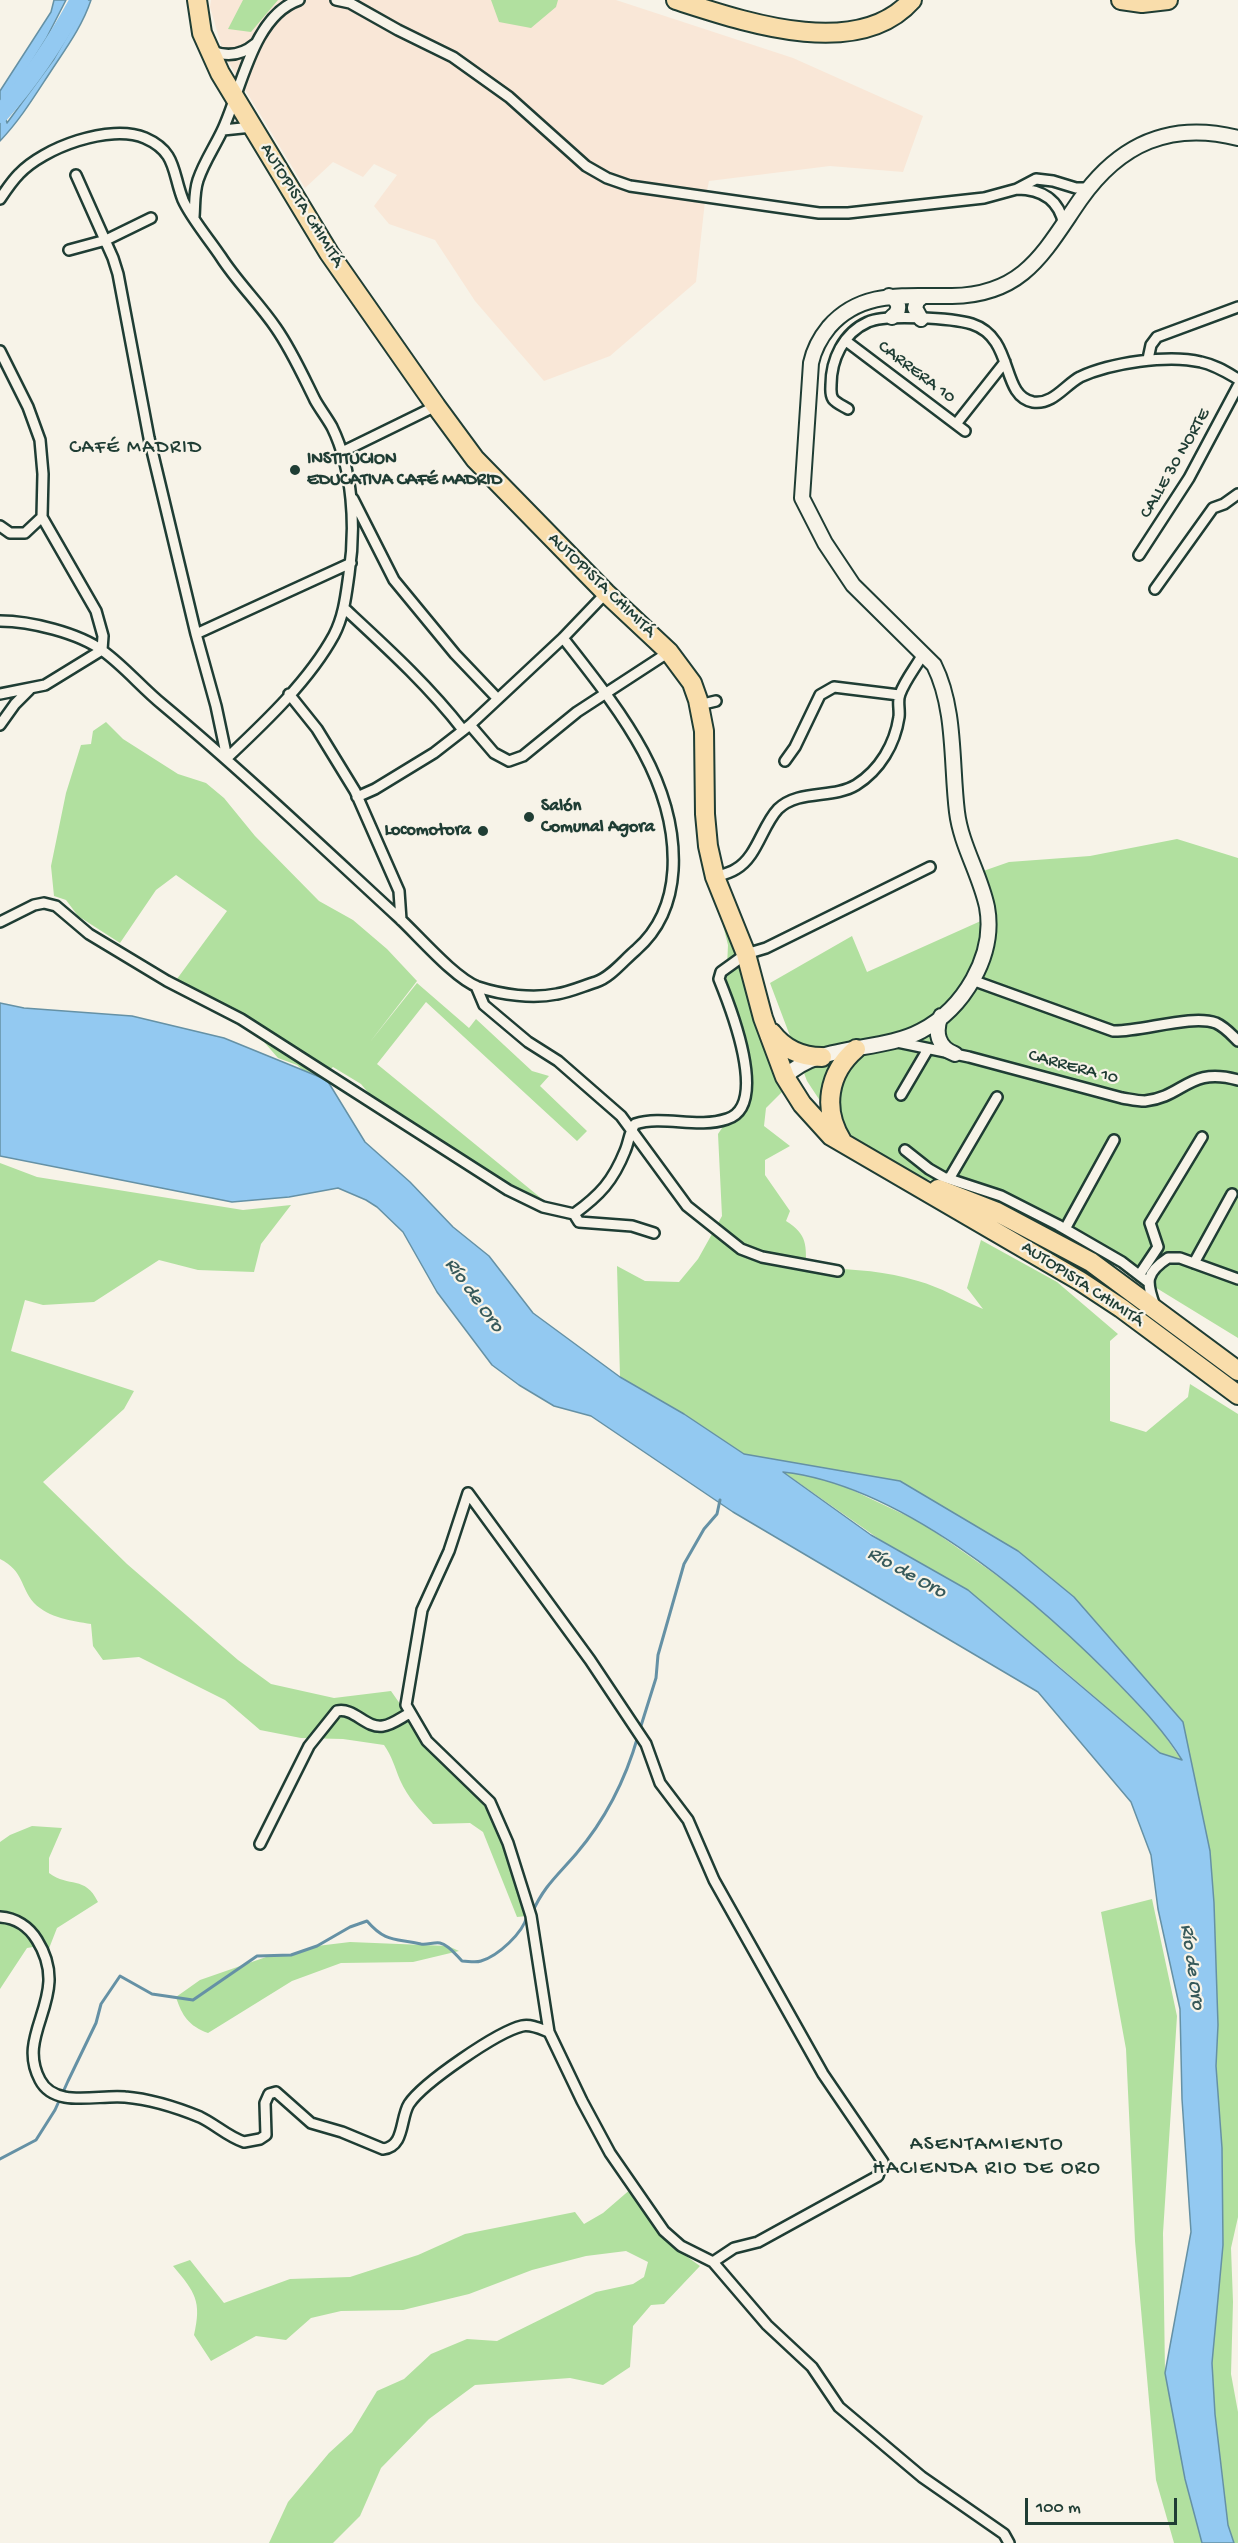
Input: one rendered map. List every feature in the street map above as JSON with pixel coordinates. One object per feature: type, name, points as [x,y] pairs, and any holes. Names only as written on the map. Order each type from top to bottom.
[{"type":"highway","name":"AUTOPISTA CHIMITÁ","points":[[197,0],[202,33],[208,48],[252,127],[329,253],[436,406],[475,459],[606,593],[669,652],[707,703],[704,731],[706,825],[715,877],[746,954],[763,1018],[790,1089],[814,1120],[847,1147],[919,1185],[1080,1281],[1121,1308],[1238,1395]]},
{"type":"highway","points":[[676,0],[777,28],[835,32],[861,30],[875,26],[912,0]]},
{"type":"highway","points":[[1121,0],[1142,3],[1168,0]]},
{"type":"highway","points":[[763,1018],[776,1038],[788,1048],[805,1055],[822,1057]]},
{"type":"highway","points":[[847,1147],[833,1123],[830,1095],[838,1069],[856,1049]]},
{"type":"highway","name":"AUTOPISTA CHIMITÁ","points":[[919,1185],[964,1198],[1047,1237],[1091,1262],[1238,1371]]},
{"type":"street","points":[[194,217],[197,183],[205,160],[223,130],[234,95],[257,43],[274,17],[291,3],[299,0]]},
{"type":"street","points":[[336,0],[350,3],[453,57],[509,97],[586,166],[608,178],[630,186],[819,213],[848,213],[955,202],[984,198],[1017,189],[1032,189],[1046,195],[1059,208],[1064,225]]},
{"type":"street","points":[[208,48],[232,55],[245,51],[257,43]]},
{"type":"street","points":[[223,130],[252,127]]},
{"type":"street","points":[[785,1077],[800,1065],[822,1057],[896,1041],[922,1031],[966,994],[983,956],[987,934],[987,909],[957,814],[948,712],[941,679],[934,665],[853,585],[825,543],[802,498],[811,363],[816,347],[834,322],[851,308],[871,300],[889,296],[975,294],[1009,283],[1037,261],[1090,188],[1121,157],[1142,144],[1161,137],[1197,131],[1238,138]]},
{"type":"street","points":[[0,199],[20,172],[58,148],[81,139],[121,134],[143,137],[162,147],[176,172],[183,200],[222,259],[276,328],[332,427],[342,452],[350,494],[351,563],[344,608],[334,635],[289,694],[266,721],[227,759]]},
{"type":"street","points":[[76,175],[106,240],[119,276],[149,438],[196,634],[216,706],[227,759]]},
{"type":"street","points":[[1017,189],[1029,181],[1041,179],[1070,187],[1090,188]]},
{"type":"street","points":[[69,250],[106,240],[151,218]]},
{"type":"street","points":[[889,296],[896,300],[898,307],[897,313],[892,318]]},
{"type":"street","points":[[921,319],[915,308],[917,301],[923,296]]},
{"type":"street","points":[[1148,359],[1151,345],[1157,337],[1238,307]]},
{"type":"street","points":[[848,409],[835,401],[831,394],[833,362],[846,341],[862,325],[875,319],[961,322],[979,327],[995,339],[1018,393],[1025,399],[1038,402],[1052,398],[1073,381],[1088,374],[1148,359],[1201,362],[1238,379]]},
{"type":"street","name":"CARRERA 10","points":[[846,341],[965,431]]},
{"type":"street","points":[[0,351],[28,407],[40,440],[43,474],[42,517],[96,611],[103,636],[102,650]]},
{"type":"street","points":[[956,424],[1005,362]]},
{"type":"street","name":"CALLE 30 NORTE","points":[[1139,555],[1189,478],[1238,387]]},
{"type":"street","points":[[342,452],[436,406]]},
{"type":"street","points":[[350,494],[394,580],[455,654],[497,698]]},
{"type":"street","points":[[1155,589],[1213,508],[1224,504],[1238,494]]},
{"type":"street","points":[[0,526],[10,533],[25,533],[42,517]]},
{"type":"street","points":[[196,634],[351,563]]},
{"type":"street","points":[[357,797],[375,789],[434,753],[466,728],[563,638],[606,593]]},
{"type":"street","points":[[344,608],[400,659],[466,728],[494,753],[509,761],[523,756],[564,722],[669,652]]},
{"type":"street","points":[[0,621],[14,621],[66,633],[102,650],[227,759],[439,958],[476,986],[516,995],[556,994],[601,981],[649,938],[660,923],[672,887],[674,853],[672,823],[662,791],[642,748],[607,693],[563,638]]},
{"type":"street","points":[[0,694],[45,685],[102,650]]},
{"type":"street","points":[[715,877],[737,869],[743,864],[768,821],[786,803],[803,797],[840,792],[856,785],[878,767],[890,748],[899,717],[899,695],[923,654]]},
{"type":"street","points":[[785,761],[795,747],[820,695],[827,689],[834,687],[899,695]]},
{"type":"street","points":[[0,725],[30,688]]},
{"type":"street","points":[[289,694],[317,729],[357,797],[399,891],[401,920]]},
{"type":"street","points":[[574,1214],[597,1198],[607,1184],[622,1158],[635,1124],[644,1121],[701,1122],[728,1119],[739,1111],[746,1091],[742,1048],[732,1010],[719,979],[721,972],[746,954],[766,948],[930,867]]},
{"type":"street","points":[[0,922],[34,905],[44,903],[56,906],[89,934],[167,981],[241,1019],[508,1190],[543,1207],[574,1214],[579,1222],[632,1226],[654,1233]]},
{"type":"street","points":[[972,980],[1113,1031],[1129,1032],[1202,1020],[1221,1026],[1238,1041]]},
{"type":"street","points":[[476,986],[484,1005],[528,1042],[558,1061],[621,1116],[687,1206],[741,1249],[762,1257],[838,1271]]},
{"type":"street","points":[[941,1016],[938,1027],[939,1039],[945,1050],[955,1054]]},
{"type":"street","name":"CARRERA 10","points":[[896,1041],[955,1054],[1122,1098],[1142,1101],[1161,1096],[1200,1077],[1222,1076],[1238,1080]]},
{"type":"street","points":[[901,1095],[928,1049]]},
{"type":"street","points":[[949,1179],[997,1097]]},
{"type":"street","points":[[1140,1274],[1158,1247],[1150,1223],[1202,1137]]},
{"type":"street","points":[[1065,1229],[1114,1140]]},
{"type":"street","points":[[905,1150],[929,1169],[949,1179],[1001,1196],[1065,1229],[1140,1274],[1148,1282],[1156,1308]]},
{"type":"street","points":[[1194,1263],[1232,1194]]},
{"type":"street","points":[[1148,1282],[1151,1274],[1168,1258],[1176,1257],[1238,1280]]},
{"type":"street","points":[[713,2262],[734,2247],[758,2242],[878,2175],[883,2162],[823,2074],[714,1880],[688,1820],[660,1783],[646,1744],[590,1660],[468,1493],[449,1551],[422,1610],[406,1705],[427,1742],[490,1802],[508,1844],[531,1916],[549,2032],[610,2153],[664,2231],[681,2246],[713,2262],[766,2325],[812,2367],[837,2405],[922,2478],[1004,2534],[1009,2543]]},
{"type":"street","points":[[260,1844],[309,1746],[337,1711],[344,1710],[378,1726],[385,1726],[410,1713]]},
{"type":"street","points":[[0,1917],[24,1925],[32,1932],[45,1952],[49,1970],[49,1991],[33,2044],[36,2069],[45,2088],[60,2096],[126,2097],[165,2106],[201,2118],[244,2142],[260,2139],[266,2135],[265,2103],[268,2094],[276,2092],[311,2123],[388,2149],[398,2139],[410,2103],[470,2054],[521,2026],[529,2025],[549,2032]]},
{"type":"shaded area","points":[[211,0],[616,0],[793,58],[923,116],[903,172],[830,166],[709,181],[696,282],[610,356],[544,381],[475,301],[435,240],[389,224],[374,206],[397,175],[374,164],[363,177],[333,162],[305,188],[224,55],[210,7]]},
{"type":"green space","points":[[243,0],[278,0],[251,32],[228,29]]},
{"type":"green space","points":[[491,0],[558,0],[556,7],[531,28],[499,22]]},
{"type":"green space","points":[[106,722],[123,739],[178,774],[206,783],[224,798],[255,836],[319,901],[353,920],[387,949],[417,981],[370,1042],[417,983],[469,1028],[476,1019],[532,1071],[549,1076],[540,1086],[587,1131],[577,1141],[426,1002],[377,1064],[569,1221],[371,1096],[361,1084],[333,1067],[315,1081],[297,1065],[278,1058],[244,1019],[174,983],[227,911],[176,875],[156,890],[120,943],[78,916],[66,900],[54,896],[51,866],[66,793],[81,745],[91,744],[93,731]]},
{"type":"green space","points":[[1177,839],[1238,858],[1238,1338],[1114,1262],[1001,1200],[926,1179],[840,1131],[807,1081],[770,983],[852,936],[867,972],[983,920],[969,876],[1009,862],[1090,856]]},
{"type":"green space","points":[[712,881],[785,1089],[766,1108],[764,1126],[790,1146],[765,1160],[765,1175],[790,1211],[786,1221],[802,1236],[806,1269],[862,1270],[904,1277],[934,1287],[983,1309],[967,1288],[981,1240],[1057,1282],[1118,1334],[1110,1341],[1110,1421],[1146,1432],[1188,1397],[1190,1384],[1238,1414],[1238,2217],[1231,2248],[1233,2302],[1231,2374],[1238,2412],[1238,2543],[1234,2543],[1228,2525],[1215,2414],[1212,2363],[1223,2245],[1222,2148],[1216,2066],[1218,2025],[1214,1903],[1210,1851],[1183,1722],[1074,1597],[1018,1551],[900,1481],[744,1454],[684,1414],[620,1377],[617,1266],[645,1281],[679,1282],[698,1259],[722,1216],[718,1134],[726,1122],[743,1113],[749,1101],[749,1088],[726,989],[728,945]]},
{"type":"green space","points":[[0,1163],[37,1177],[243,1210],[291,1205],[261,1244],[254,1272],[198,1270],[159,1260],[94,1302],[43,1305],[25,1300],[11,1351],[134,1391],[124,1409],[43,1482],[127,1564],[238,1660],[271,1684],[334,1698],[391,1691],[426,1741],[486,1802],[504,1844],[527,1916],[517,1917],[483,1832],[470,1823],[433,1824],[407,1792],[384,1745],[343,1739],[301,1738],[260,1730],[225,1700],[139,1657],[103,1660],[93,1646],[91,1624],[61,1618],[40,1608],[30,1597],[18,1574],[0,1559]]},
{"type":"green space","points":[[782,1471],[831,1480],[922,1523],[992,1572],[1029,1599],[1076,1641],[1156,1723],[1182,1761],[1160,1753],[1053,1661]]},
{"type":"green space","points":[[32,1826],[62,1828],[49,1858],[49,1873],[88,1888],[98,1902],[57,1928],[48,1951],[39,1946],[27,1948],[0,1989],[0,1842]]},
{"type":"green space","points":[[1152,1899],[1177,2016],[1163,2233],[1165,2373],[1185,2479],[1202,2543],[1174,2543],[1156,2480],[1135,2241],[1126,2049],[1101,1912]]},
{"type":"green space","points":[[350,1942],[448,1946],[459,1951],[413,1962],[341,1963],[292,1981],[208,2033],[187,2020],[176,1997],[200,1980],[269,1956],[291,1955],[317,1946]]},
{"type":"green space","points":[[632,2188],[661,2231],[700,2266],[664,2304],[651,2305],[633,2326],[630,2367],[603,2385],[570,2378],[475,2385],[429,2419],[381,2468],[360,2516],[333,2543],[269,2543],[288,2502],[329,2453],[352,2432],[377,2391],[404,2379],[431,2354],[467,2339],[497,2341],[596,2292],[633,2284],[644,2277],[648,2262],[626,2251],[586,2256],[532,2270],[469,2294],[403,2310],[341,2311],[311,2318],[286,2340],[256,2336],[211,2361],[194,2335],[197,2314],[195,2298],[187,2283],[173,2266],[190,2260],[224,2303],[290,2279],[350,2277],[418,2255],[465,2234],[575,2212],[584,2224],[603,2213]]},
{"type":"water","points":[[54,0],[66,0],[46,39],[3,108],[7,123],[54,59],[85,0],[91,0],[80,26],[22,114],[0,141],[0,91],[51,12]]},
{"type":"water","name":"Río de Oro","points":[[0,1003],[24,1008],[132,1016],[224,1038],[327,1080],[365,1142],[410,1182],[453,1227],[489,1256],[533,1313],[620,1377],[684,1414],[744,1454],[900,1481],[1018,1551],[1074,1597],[1183,1722],[1210,1851],[1214,1903],[1218,2025],[1216,2066],[1222,2148],[1223,2245],[1212,2363],[1215,2414],[1228,2525],[1234,2543],[1202,2543],[1185,2479],[1165,2373],[1191,2232],[1182,2099],[1180,2009],[1158,1909],[1151,1855],[1131,1802],[1038,1692],[733,1512],[591,1416],[554,1406],[519,1385],[492,1365],[437,1292],[403,1232],[377,1207],[366,1200],[338,1188],[289,1197],[232,1202],[0,1156]],"holes":[[[783,1472],[827,1481],[871,1498],[916,1520],[959,1547],[1001,1578],[1040,1610],[1108,1673],[1157,1725],[1182,1760],[1160,1753],[968,1590],[871,1535]]]},
{"type":"waterway","points":[[0,114],[43,60],[79,0]]},
{"type":"waterway","points":[[640,1729],[656,1678],[658,1655],[684,1564],[704,1529],[717,1514],[720,1500]]},
{"type":"waterway","points":[[532,1913],[546,1888],[576,1854],[605,1813],[621,1783],[638,1736]]},
{"type":"waterway","points":[[0,2159],[36,2140],[55,2110],[96,2023],[101,2004],[120,1976],[152,1994],[193,2000],[257,1956],[291,1955],[317,1946],[350,1927],[367,1921],[391,1939],[421,1944],[440,1943],[449,1948],[462,1961],[479,1962],[495,1954],[509,1943],[521,1930],[527,1916]]},
{"type":"place","name":"INSTITUCION EDUCATIVA CAFÉ MADRID","points":[[295,470]]},
{"type":"place","name":"Salón Comunal Agora","points":[[529,817]]},
{"type":"place","name":"Locomotora","points":[[483,831]]},
{"type":"district","name":"CAFÉ MADRID","points":[[136,449]]},
{"type":"district","name":"ASENTAMIENTO HACIENDA RIO DE ORO","points":[[987,2158]]}]
